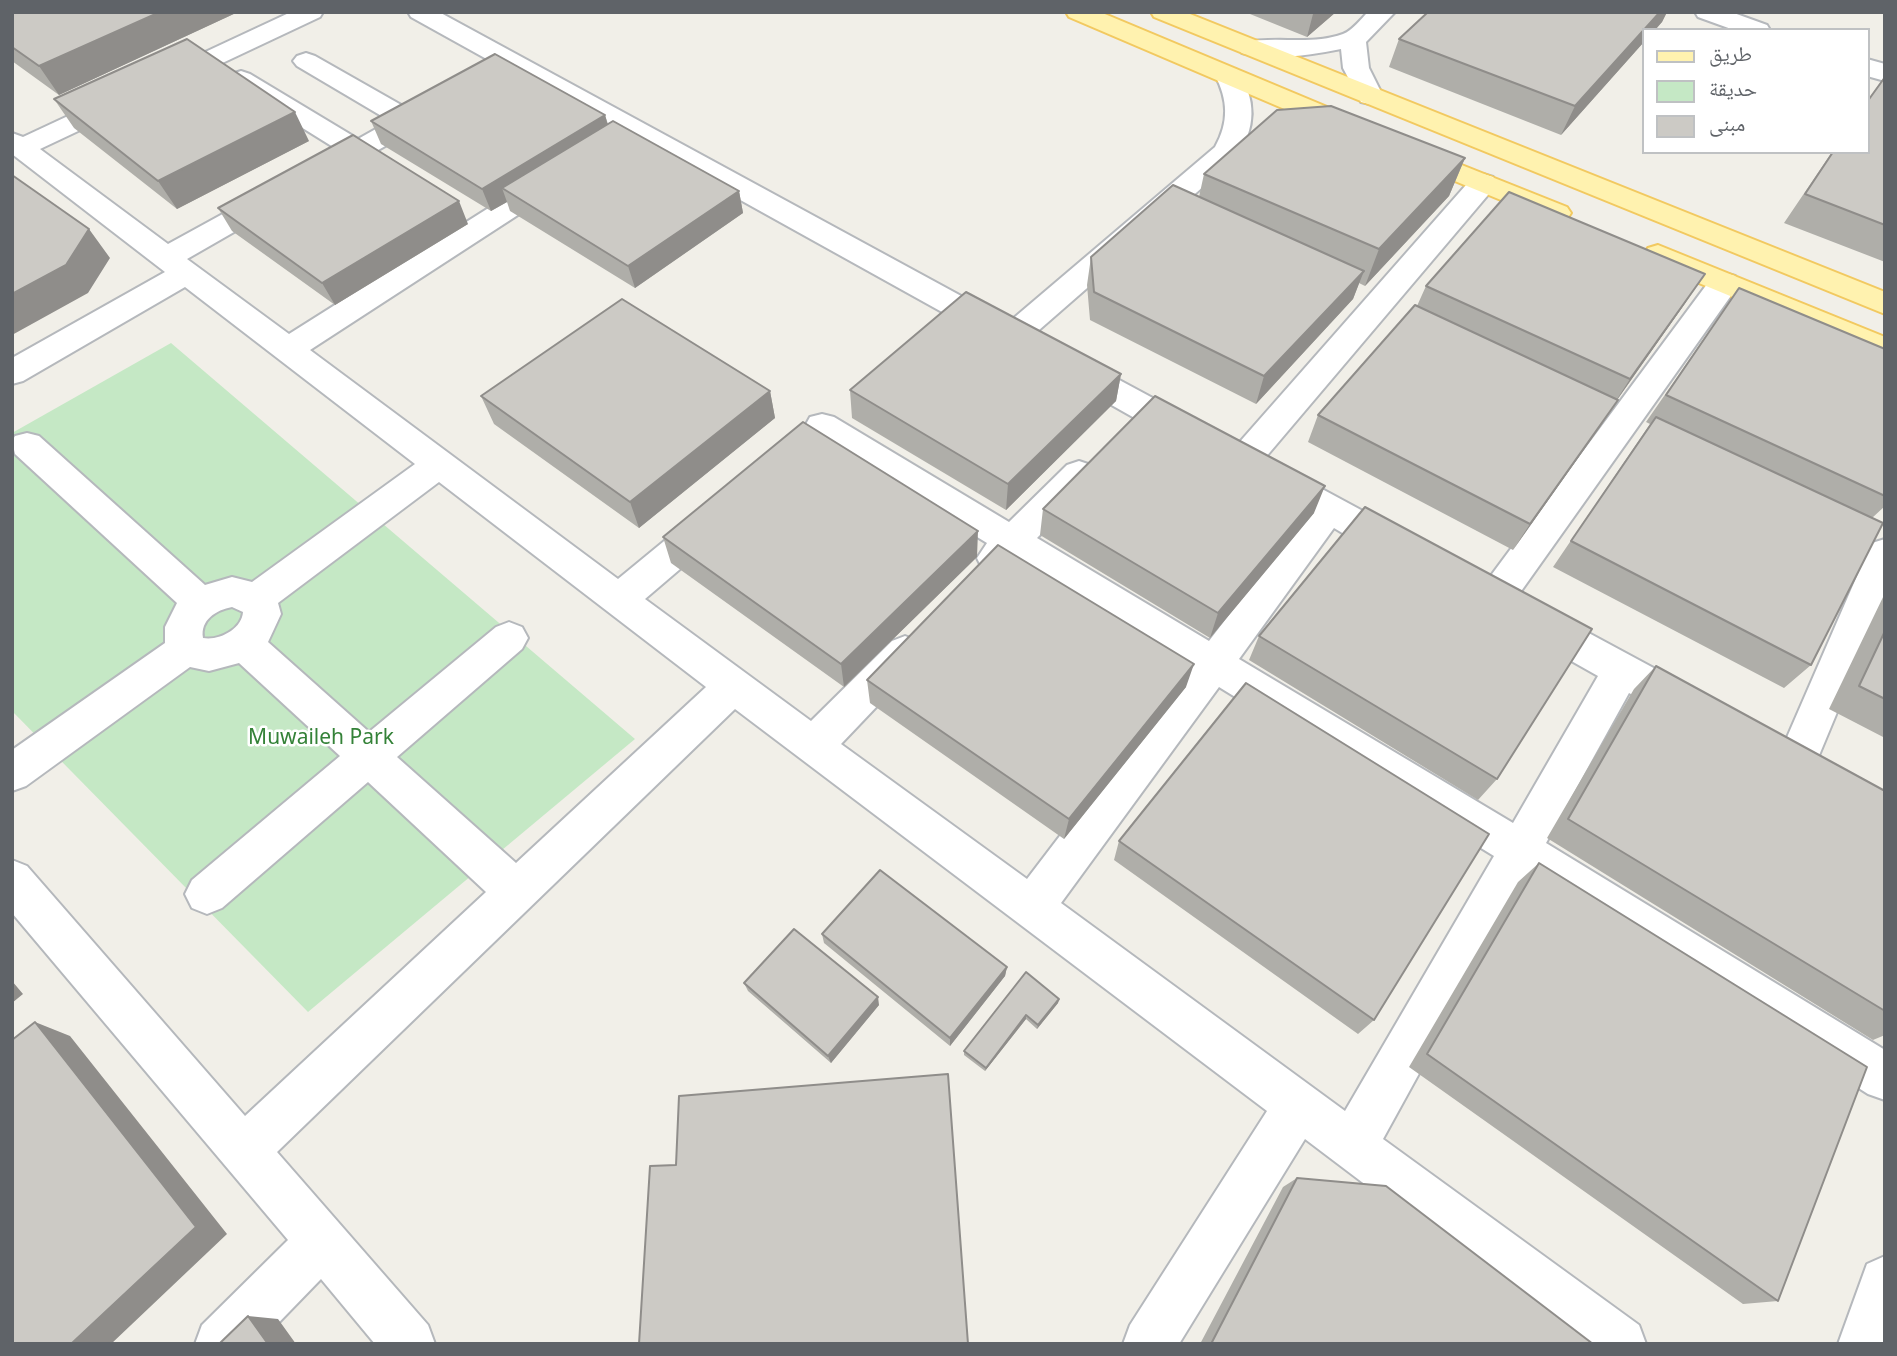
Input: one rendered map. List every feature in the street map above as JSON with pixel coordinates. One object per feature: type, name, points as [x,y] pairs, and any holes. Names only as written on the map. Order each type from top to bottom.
[{"type":"main road","points":[[1078,12],[1585,225]]},
{"type":"main road","points":[[1163,12],[1885,304]]},
{"type":"main road","points":[[1636,246],[1885,349]]},
{"type":"street","points":[[310,12],[210,60],[25,157],[176,265],[733,686],[1619,1344]]},
{"type":"street","points":[[420,12],[501,70],[949,317],[1032,347],[1423,561]]},
{"type":"street","points":[[1251,48],[1304,48],[1353,40],[1384,12]]},
{"type":"street","points":[[1707,12],[1752,28]]},
{"type":"street","points":[[1353,40],[1356,68],[1370,96]]},
{"type":"street","points":[[210,60],[358,150]]},
{"type":"street","points":[[306,61],[410,121]]},
{"type":"street","points":[[1032,347],[1226,152],[1239,127],[1241,113],[1235,87],[1228,75]]},
{"type":"street","points":[[12,373],[358,150],[444,102]]},
{"type":"street","points":[[1311,137],[1383,141]]},
{"type":"street","points":[[1226,152],[1261,143]]},
{"type":"street","points":[[288,350],[575,166]]},
{"type":"street","points":[[1242,461],[1483,183]]},
{"type":"street","points":[[1714,721],[1483,593],[1724,283]]},
{"type":"street","points":[[974,580],[1144,408]]},
{"type":"street","points":[[822,426],[1521,849],[1885,1077]]},
{"type":"street","points":[[27,445],[201,603]]},
{"type":"street","points":[[256,599],[438,465]]},
{"type":"street","points":[[620,600],[731,505]]},
{"type":"street","points":[[1032,907],[1329,509]]},
{"type":"street","points":[[1794,765],[1885,553]]},
{"type":"street","points":[[232,592],[246,593],[256,599],[262,608],[261,620],[255,633],[244,644],[213,655],[198,654],[187,648],[182,638],[183,626],[201,603],[216,595],[232,592]]},
{"type":"street","points":[[814,745],[927,629]]},
{"type":"street","points":[[207,894],[509,638]]},
{"type":"street","points":[[244,644],[516,891]]},
{"type":"street","points":[[12,773],[187,648]]},
{"type":"street","points":[[1353,1145],[1622,670]]},
{"type":"street","points":[[244,1150],[733,686]]},
{"type":"street","points":[[12,880],[409,1344]]},
{"type":"street","points":[[1149,1344],[1299,1104]]},
{"type":"street","points":[[220,1344],[322,1242]]},
{"type":"street","points":[[1864,1344],[1885,1282]]},
{"type":"green space","name":"Muwaileh Park","points":[[171,343],[635,739],[308,1012],[12,711],[12,433]]},
{"type":"building","points":[[12,12],[160,12],[39,66],[12,47]]},
{"type":"building","points":[[1428,12],[1660,12],[1646,28],[1642,28],[1642,32],[1575,106],[1399,39]]},
{"type":"building","points":[[187,39],[295,112],[158,181],[54,99]]},
{"type":"building","points":[[495,54],[605,115],[482,189],[371,121]]},
{"type":"building","points":[[1885,77],[1885,225],[1805,194],[1832,154],[1869,154],[1869,99]]},
{"type":"building","points":[[1331,106],[1465,158],[1379,249],[1204,174],[1277,110]]},
{"type":"building","points":[[613,121],[739,191],[628,266],[502,188]]},
{"type":"building","points":[[353,135],[459,201],[322,283],[218,208]]},
{"type":"building","points":[[12,175],[89,229],[66,265],[12,294]]},
{"type":"building","points":[[1173,185],[1364,271],[1264,376],[1094,292],[1091,257]]},
{"type":"building","points":[[1509,192],[1705,274],[1630,379],[1426,286]]},
{"type":"building","points":[[1739,288],[1885,349],[1885,496],[1666,395]]},
{"type":"building","points":[[966,292],[1121,374],[1008,484],[850,390]]},
{"type":"building","points":[[622,299],[770,391],[630,502],[481,396]]},
{"type":"building","points":[[1415,305],[1618,400],[1530,524],[1318,415]]},
{"type":"building","points":[[1155,396],[1325,486],[1218,613],[1043,509]]},
{"type":"building","points":[[1656,417],[1883,523],[1811,665],[1571,541]]},
{"type":"building","points":[[803,422],[978,531],[841,664],[663,537]]},
{"type":"building","points":[[1365,507],[1592,629],[1497,779],[1259,636]]},
{"type":"building","points":[[998,545],[1194,664],[1069,819],[867,680]]},
{"type":"building","points":[[1885,631],[1885,699],[1859,686]]},
{"type":"building","points":[[1656,666],[1885,791],[1885,1011],[1568,819]]},
{"type":"building","points":[[1246,683],[1489,834],[1374,1020],[1119,841]]},
{"type":"building","points":[[1539,863],[1867,1067],[1778,1301],[1427,1054]]},
{"type":"building","points":[[880,870],[1007,967],[950,1038],[822,934]]},
{"type":"building","points":[[794,929],[878,997],[828,1056],[744,983]]},
{"type":"building","points":[[1026,972],[1059,999],[1038,1025],[1026,1015],[986,1068],[964,1051]]},
{"type":"building","points":[[35,1022],[196,1227],[71,1344],[12,1344],[12,1040]]},
{"type":"building","points":[[948,1074],[968,1344],[639,1344],[650,1166],[676,1165],[679,1096]]},
{"type":"building","points":[[1297,1178],[1386,1186],[1593,1344],[1211,1344]]},
{"type":"building","points":[[248,1316],[268,1344],[219,1344]]}]
